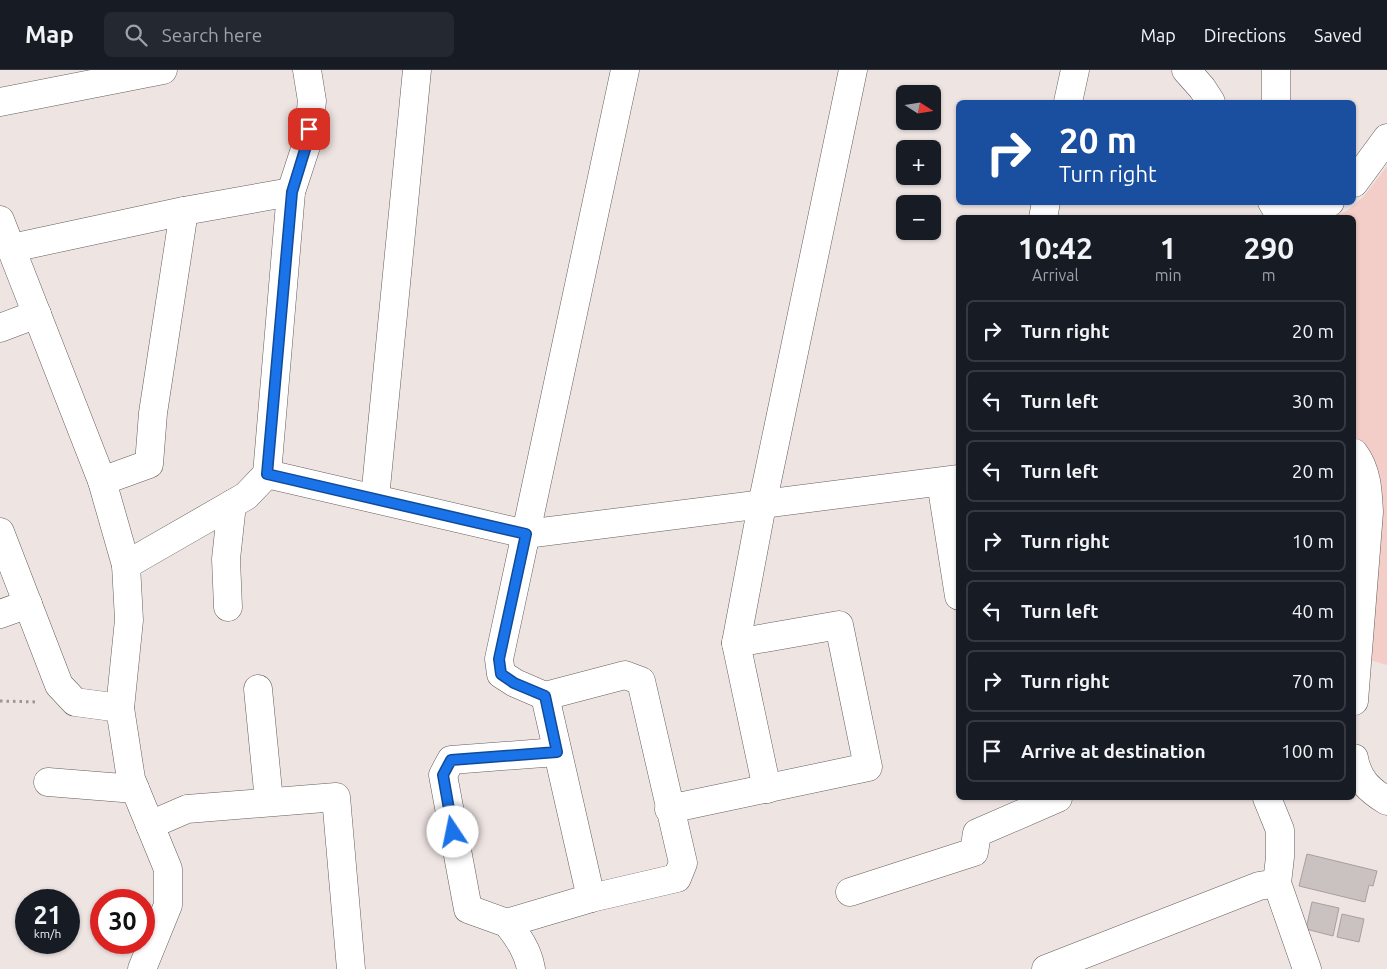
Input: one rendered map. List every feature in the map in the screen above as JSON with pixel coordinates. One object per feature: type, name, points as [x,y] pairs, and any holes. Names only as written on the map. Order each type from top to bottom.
[{"type":"street","points":[[0,102],[163,70]]},
{"type":"street","points":[[126,565],[246,496],[267,474],[292,192],[307,143],[312,101],[307,70]]},
{"type":"street","points":[[375,498],[417,70]]},
{"type":"street","points":[[507,923],[591,898],[678,878],[683,863],[640,681],[625,675],[545,696],[514,683],[501,674],[499,659],[624,70]]},
{"type":"street","points":[[767,789],[736,643],[762,504],[853,70]]},
{"type":"street","points":[[1068,100],[1075,70]]},
{"type":"street","points":[[1186,70],[1210,100]]},
{"type":"street","points":[[1276,70],[1276,100]]},
{"type":"street","points":[[1356,180],[1387,138]]},
{"type":"street","points":[[12,248],[184,211],[292,192]]},
{"type":"street","points":[[1276,209],[1323,207],[1326,205]]},
{"type":"street","points":[[102,480],[149,464],[153,413],[184,211]]},
{"type":"street","points":[[0,220],[102,480],[126,565],[129,620],[120,708],[131,779],[168,869],[168,905],[142,969]]},
{"type":"street","points":[[0,328],[38,314]]},
{"type":"street","points":[[1356,456],[1360,461],[1367,482],[1369,512],[1356,652]]},
{"type":"street","points":[[267,474],[526,534],[950,480],[956,557]]},
{"type":"street","points":[[228,607],[226,559],[232,504]]},
{"type":"street","points":[[0,532],[59,684],[75,702],[120,708]]},
{"type":"street","points":[[0,614],[28,604]]},
{"type":"street","points":[[669,809],[868,767],[839,624],[736,643]]},
{"type":"street","points":[[258,689],[269,802]]},
{"type":"street","points":[[545,696],[591,898]]},
{"type":"street","points":[[531,969],[529,957],[520,940],[507,923],[468,909],[443,775],[451,760],[557,752]]},
{"type":"street","points":[[1356,767],[1368,789],[1387,801]]},
{"type":"street","points":[[48,782],[135,789]]},
{"type":"street","points":[[150,825],[187,809],[336,797],[351,969]]},
{"type":"street","points":[[850,892],[974,852],[977,833],[1053,800]]},
{"type":"street","points":[[1268,800],[1280,830],[1280,857],[1276,883],[1307,969]]},
{"type":"street","points":[[1046,969],[1259,886],[1276,883]]},
{"type":"shaded area","points":[[1387,166],[1387,665],[1356,656],[1369,512],[1356,461],[1356,215],[1336,215],[1356,205]]},
{"type":"building","points":[[1307,854],[1377,871],[1373,886],[1369,885],[1365,902],[1299,886]]},
{"type":"building","points":[[1312,902],[1339,908],[1333,936],[1306,929]]},
{"type":"building","points":[[1342,914],[1364,919],[1359,942],[1337,937]]},
{"type":"route","points":[[309,129],[307,143],[292,192],[267,474],[526,534],[499,659],[501,674],[514,683],[545,696],[557,752],[451,760],[443,775],[453,832]]}]
